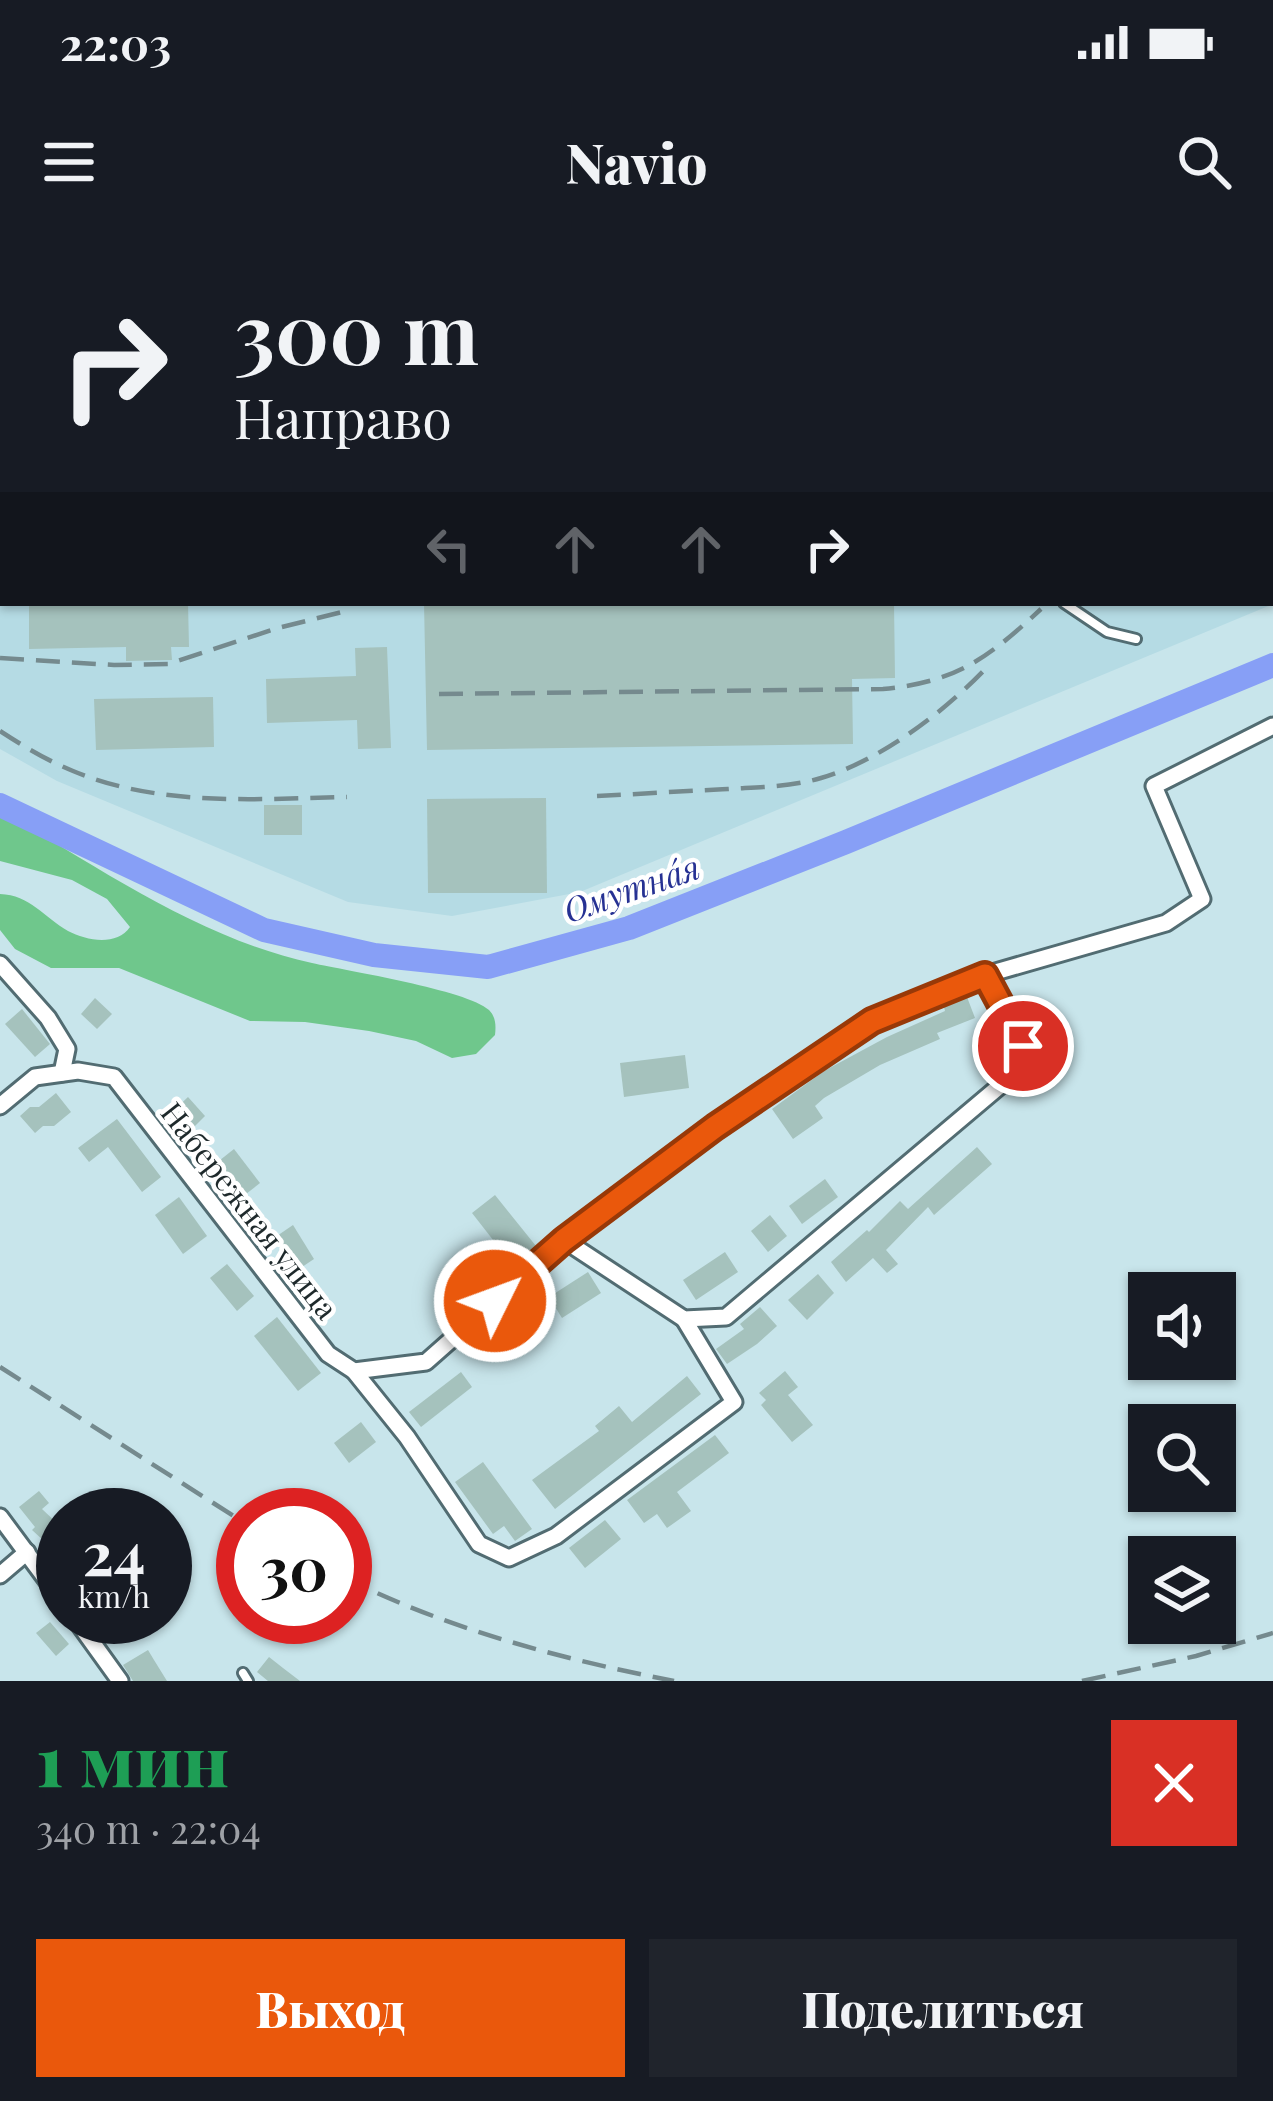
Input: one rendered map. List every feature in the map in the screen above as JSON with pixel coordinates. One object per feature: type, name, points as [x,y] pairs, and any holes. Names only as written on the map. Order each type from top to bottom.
[{"type":"street","points":[[354,1371],[426,1363],[564,1240],[715,1127],[872,1021],[985,975],[1166,923],[1202,899],[1154,786],[1273,727]]},
{"type":"street","points":[[0,964],[48,1018],[67,1048],[62,1073],[35,1077],[0,1106]]},
{"type":"street","points":[[564,1240],[685,1319],[726,1317],[1014,1074],[1023,1046],[985,975]]},
{"type":"street","name":"Набережная улица","points":[[62,1073],[114,1077],[328,1354],[354,1371],[406,1437],[479,1544],[509,1558],[556,1536],[734,1402],[685,1319]]},
{"type":"street","points":[[0,1516],[36,1564]]},
{"type":"street","points":[[0,1575],[27,1552]]},
{"type":"street","points":[[93,1644],[120,1681]]},
{"type":"lane","points":[[1068,606],[1107,632],[1136,639]]},
{"type":"shaded area","points":[[0,606],[1268,606],[580,892],[452,916],[348,902],[57,781],[0,749]]},
{"type":"green space","points":[[0,810],[151,899],[229,937],[270,952],[433,988],[477,1003],[493,1016],[495,1035],[476,1054],[452,1058],[416,1041],[369,1031],[305,1022],[250,1021],[119,968],[51,968],[15,949],[0,930],[0,894],[28,902],[84,937],[110,939],[130,927],[107,899],[72,880],[0,861]]},
{"type":"building","points":[[29,606],[188,606],[189,647],[171,647],[172,660],[126,661],[126,647],[29,649]]},
{"type":"building","points":[[424,606],[894,606],[895,678],[852,679],[853,744],[427,750]]},
{"type":"building","points":[[387,647],[391,748],[358,749],[357,720],[267,723],[266,679],[356,676],[355,648]]},
{"type":"building","points":[[213,697],[214,747],[96,750],[94,699]]},
{"type":"building","points":[[546,798],[547,893],[428,893],[427,799]]},
{"type":"building","points":[[264,805],[302,805],[302,835],[264,835]]},
{"type":"building","points":[[967,997],[975,1018],[937,1033],[940,1039],[880,1065],[824,1098],[815,1106],[823,1118],[793,1139],[772,1109],[824,1071]]},
{"type":"building","points":[[95,998],[112,1014],[97,1029],[81,1014]]},
{"type":"building","points":[[22,1009],[50,1044],[35,1057],[5,1024]]},
{"type":"building","points":[[685,1055],[689,1088],[624,1097],[620,1063]]},
{"type":"building","points":[[56,1093],[71,1112],[35,1133],[20,1116]]},
{"type":"building","points":[[188,1097],[205,1116],[188,1133],[170,1114]]},
{"type":"building","points":[[117,1119],[161,1177],[142,1192],[108,1147],[89,1162],[78,1148]]},
{"type":"building","points":[[977,1147],[992,1164],[934,1215],[928,1207],[886,1250],[898,1264],[887,1273],[873,1258],[846,1282],[831,1262],[900,1201],[908,1209]]},
{"type":"building","points":[[234,1149],[260,1183],[237,1201],[210,1168]]},
{"type":"building","points":[[825,1179],[838,1197],[802,1224],[789,1206]]},
{"type":"building","points":[[495,1195],[536,1246],[513,1265],[506,1256],[474,1281],[465,1270],[497,1245],[472,1213]]},
{"type":"building","points":[[179,1197],[207,1236],[183,1254],[155,1215]]},
{"type":"building","points":[[770,1215],[787,1236],[768,1252],[751,1231]]},
{"type":"building","points":[[293,1225],[314,1259],[296,1271],[274,1238]]},
{"type":"building","points":[[725,1252],[738,1272],[696,1300],[683,1280]]},
{"type":"building","points":[[227,1264],[254,1296],[237,1311],[210,1278]]},
{"type":"building","points":[[588,1272],[601,1293],[562,1318],[549,1297]]},
{"type":"building","points":[[818,1274],[834,1293],[807,1320],[788,1300]]},
{"type":"building","points":[[760,1307],[777,1326],[727,1364],[716,1349],[744,1329],[740,1324]]},
{"type":"building","points":[[277,1317],[321,1373],[298,1391],[254,1336]]},
{"type":"building","points":[[785,1371],[798,1387],[788,1395],[813,1425],[792,1442],[761,1405],[766,1400],[759,1393]]},
{"type":"building","points":[[461,1372],[472,1387],[421,1427],[409,1412]]},
{"type":"building","points":[[687,1376],[701,1394],[555,1509],[532,1480],[599,1431],[595,1426],[619,1406],[632,1422]]},
{"type":"building","points":[[361,1422],[376,1442],[349,1463],[334,1443]]},
{"type":"building","points":[[715,1435],[729,1453],[677,1492],[691,1511],[667,1528],[657,1514],[644,1523],[627,1500]]},
{"type":"building","points":[[483,1462],[532,1529],[515,1541],[504,1526],[493,1534],[455,1482]]},
{"type":"building","points":[[36,1493],[36,1534],[35,1527],[19,1507]]},
{"type":"building","points":[[605,1520],[621,1539],[585,1568],[569,1548]]},
{"type":"building","points":[[46,1644],[69,1644],[56,1656]]},
{"type":"building","points":[[148,1650],[167,1681],[133,1681],[123,1665]]},
{"type":"building","points":[[269,1657],[300,1681],[268,1681],[257,1672]]},
{"type":"waterway","name":"Омутна́я","points":[[0,805],[264,930],[374,955],[488,967],[629,928],[1273,665]]},
{"type":"railway","points":[[439,694],[909,686],[970,665],[1041,609]]},
{"type":"railway","points":[[0,658],[168,664],[346,611]]},
{"type":"railway","points":[[597,796],[774,786],[821,778],[867,759],[912,732],[990,664]]},
{"type":"railway","points":[[0,731],[64,767],[139,791],[208,798],[347,797]]},
{"type":"railway","points":[[0,1367],[216,1505]]},
{"type":"railway","points":[[372,1590],[506,1640],[674,1681]]},
{"type":"railway","points":[[1082,1681],[1273,1633]]},
{"type":"route","points":[[495,1301],[564,1240],[715,1127],[872,1021],[985,975],[1023,1046]]}]
